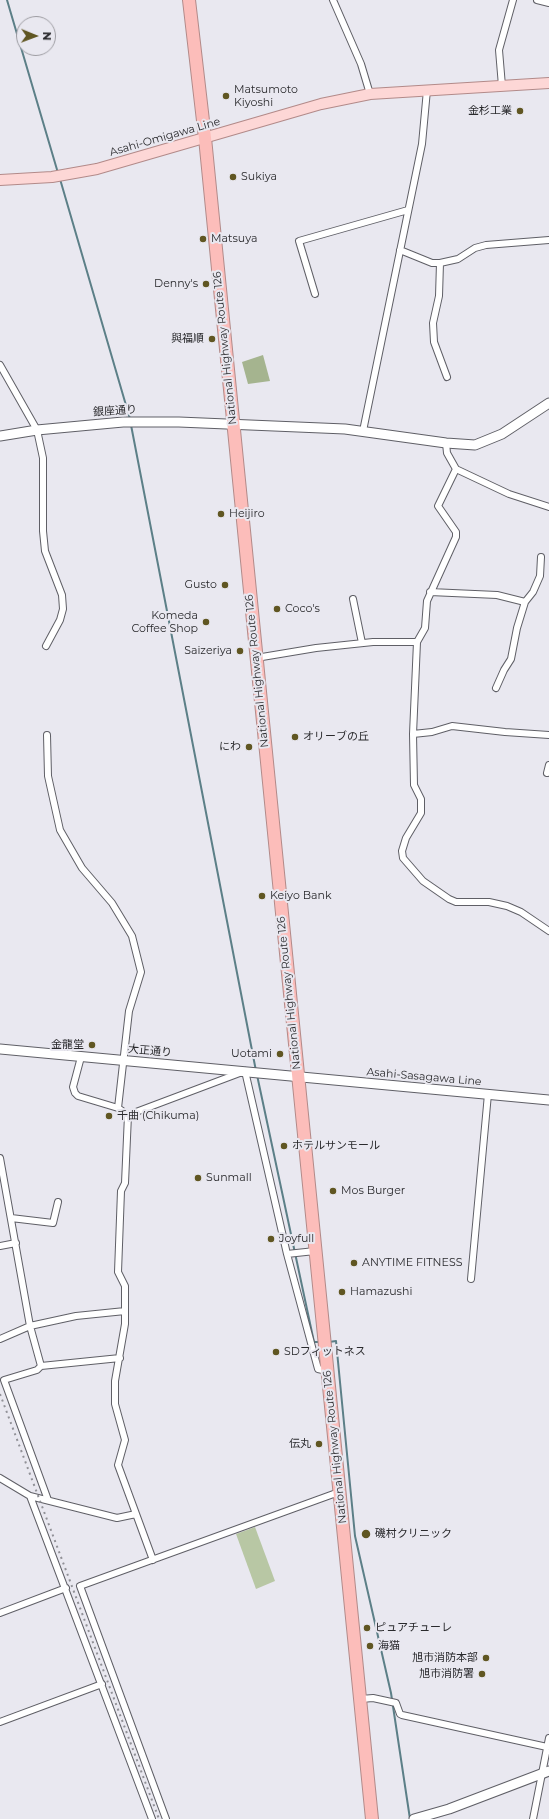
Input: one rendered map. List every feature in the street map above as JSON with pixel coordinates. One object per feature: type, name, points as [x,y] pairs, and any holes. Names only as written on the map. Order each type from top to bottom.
[{"type":"highway","name":"National Highway Route 126","points":[[189,0],[205,138],[255,658],[372,1819]]},
{"type":"main road","name":"Asahi-Omigawa Line","points":[[0,180],[59,176],[97,169],[320,104],[370,94],[549,83]]},
{"type":"street","points":[[333,0],[361,64],[370,94]]},
{"type":"street","points":[[502,86],[499,50],[513,0]]},
{"type":"street","points":[[537,0],[549,3]]},
{"type":"street","points":[[363,431],[376,374],[422,144],[427,90]]},
{"type":"street","points":[[315,294],[300,241],[408,210]]},
{"type":"street","points":[[400,250],[432,264],[458,258],[475,248],[486,245],[549,240]]},
{"type":"street","points":[[440,263],[439,296],[433,323],[434,342],[447,377]]},
{"type":"street","points":[[0,365],[37,430],[43,458],[43,531],[45,551],[62,595],[63,609],[60,620],[46,646]]},
{"type":"street","name":"銀座通り","points":[[0,436],[37,430],[135,422],[363,431],[446,443],[475,445],[489,440],[549,403]]},
{"type":"street","points":[[446,443],[447,453],[456,468],[509,494],[549,507]]},
{"type":"street","points":[[456,468],[438,506],[456,532],[456,537],[430,592],[427,601],[424,628],[417,642],[413,734],[414,786],[421,799],[421,813],[409,831],[402,850],[403,858],[407,865],[423,881],[449,899],[456,902],[489,902],[507,906],[521,912],[549,931]]},
{"type":"street","points":[[496,688],[511,659],[517,628],[525,602],[537,584],[540,576],[541,557]]},
{"type":"street","points":[[430,592],[497,595],[525,602]]},
{"type":"street","points":[[353,599],[362,643]]},
{"type":"street","points":[[255,658],[316,648],[362,643],[417,642]]},
{"type":"street","points":[[413,734],[432,732],[452,726],[549,735]]},
{"type":"street","points":[[47,736],[48,776],[60,830],[82,868],[112,903],[132,936],[141,972],[128,1011],[118,1108]]},
{"type":"street","points":[[548,773],[549,765]]},
{"type":"street","name":"大正通り","points":[[0,1049],[297,1077]]},
{"type":"street","points":[[81,1057],[73,1087],[75,1093],[78,1096],[118,1108],[128,1115]]},
{"type":"street","points":[[128,1115],[245,1071],[318,1369],[327,1371]]},
{"type":"street","name":"Asahi-Sasagawa Line","points":[[297,1077],[549,1100]]},
{"type":"street","points":[[471,1279],[488,1094]]},
{"type":"street","points":[[128,1115],[125,1183],[121,1191],[118,1272],[125,1286],[125,1324],[115,1381],[115,1404],[125,1440],[118,1465],[153,1560]]},
{"type":"street","points":[[0,1158],[30,1326],[41,1366]]},
{"type":"street","points":[[11,1218],[53,1223],[58,1202]]},
{"type":"street","points":[[0,1246],[16,1243]]},
{"type":"street","points":[[289,1254],[315,1251]]},
{"type":"street","points":[[0,1339],[30,1326],[76,1316],[125,1311]]},
{"type":"street","points":[[48,1500],[4,1380],[38,1370],[41,1366],[120,1358]]},
{"type":"street","points":[[0,1478],[30,1496],[117,1518],[136,1514]]},
{"type":"street","points":[[166,1819],[80,1586],[339,1492]]},
{"type":"street","points":[[30,1496],[152,1819]]},
{"type":"street","points":[[0,1613],[66,1588]]},
{"type":"street","points":[[0,1722],[102,1684]]},
{"type":"street","points":[[361,1699],[373,1698],[396,1703],[400,1714],[402,1715],[547,1747]]},
{"type":"street","points":[[533,1819],[545,1772],[549,1738]]},
{"type":"street","points":[[415,1819],[449,1809],[545,1772]]},
{"type":"green space","points":[[263,355],[270,381],[248,384],[242,362]]},
{"type":"green space","points":[[255,1527],[275,1581],[256,1589],[236,1534]]},
{"type":"waterway","points":[[7,0],[58,173]]},
{"type":"waterway","points":[[60,179],[130,419]]},
{"type":"waterway","points":[[131,425],[256,1071]]},
{"type":"waterway","points":[[257,1075],[314,1342],[321,1342]]},
{"type":"waterway","points":[[329,1342],[336,1341],[355,1536],[391,1693],[410,1819]]},
{"type":"railway","points":[[0,1394],[159,1819]]},
{"type":"place","name":"Matsumoto Kiyoshi","points":[[226,96]]},
{"type":"place","name":"金杉工業","points":[[520,111]]},
{"type":"place","name":"Sukiya","points":[[233,177]]},
{"type":"place","name":"Matsuya","points":[[203,239]]},
{"type":"place","name":"Denny's","points":[[206,284]]},
{"type":"place","name":"與福順","points":[[212,339]]},
{"type":"place","name":"Heijiro","points":[[221,514]]},
{"type":"place","name":"Gusto","points":[[225,585]]},
{"type":"place","name":"Coco's","points":[[277,609]]},
{"type":"place","name":"Komeda Coffee Shop","points":[[206,622]]},
{"type":"place","name":"Saizeriya","points":[[240,651]]},
{"type":"place","name":"オリーブの丘","points":[[295,737]]},
{"type":"place","name":"にわ","points":[[249,747]]},
{"type":"place","name":"Keiyo Bank","points":[[262,896]]},
{"type":"place","name":"金龍堂","points":[[92,1045]]},
{"type":"place","name":"Uotami","points":[[280,1054]]},
{"type":"place","name":"千曲 (Chikuma)","points":[[109,1116]]},
{"type":"place","name":"ホテルサンモール","points":[[284,1146]]},
{"type":"place","name":"Sunmall","points":[[198,1178]]},
{"type":"place","name":"Mos Burger","points":[[333,1191]]},
{"type":"place","name":"Joyfull","points":[[271,1239]]},
{"type":"place","name":"ANYTIME FITNESS","points":[[354,1263]]},
{"type":"place","name":"Hamazushi","points":[[342,1292]]},
{"type":"place","name":"SDフィットネス","points":[[276,1352]]},
{"type":"place","name":"伝丸","points":[[319,1444]]},
{"type":"place","name":"磯村クリニック","points":[[366,1534]]},
{"type":"place","name":"ピュアチューレ","points":[[367,1628]]},
{"type":"place","name":"海猫","points":[[370,1646]]},
{"type":"place","name":"旭市消防本部","points":[[486,1658]]},
{"type":"place","name":"旭市消防署","points":[[482,1674]]}]
